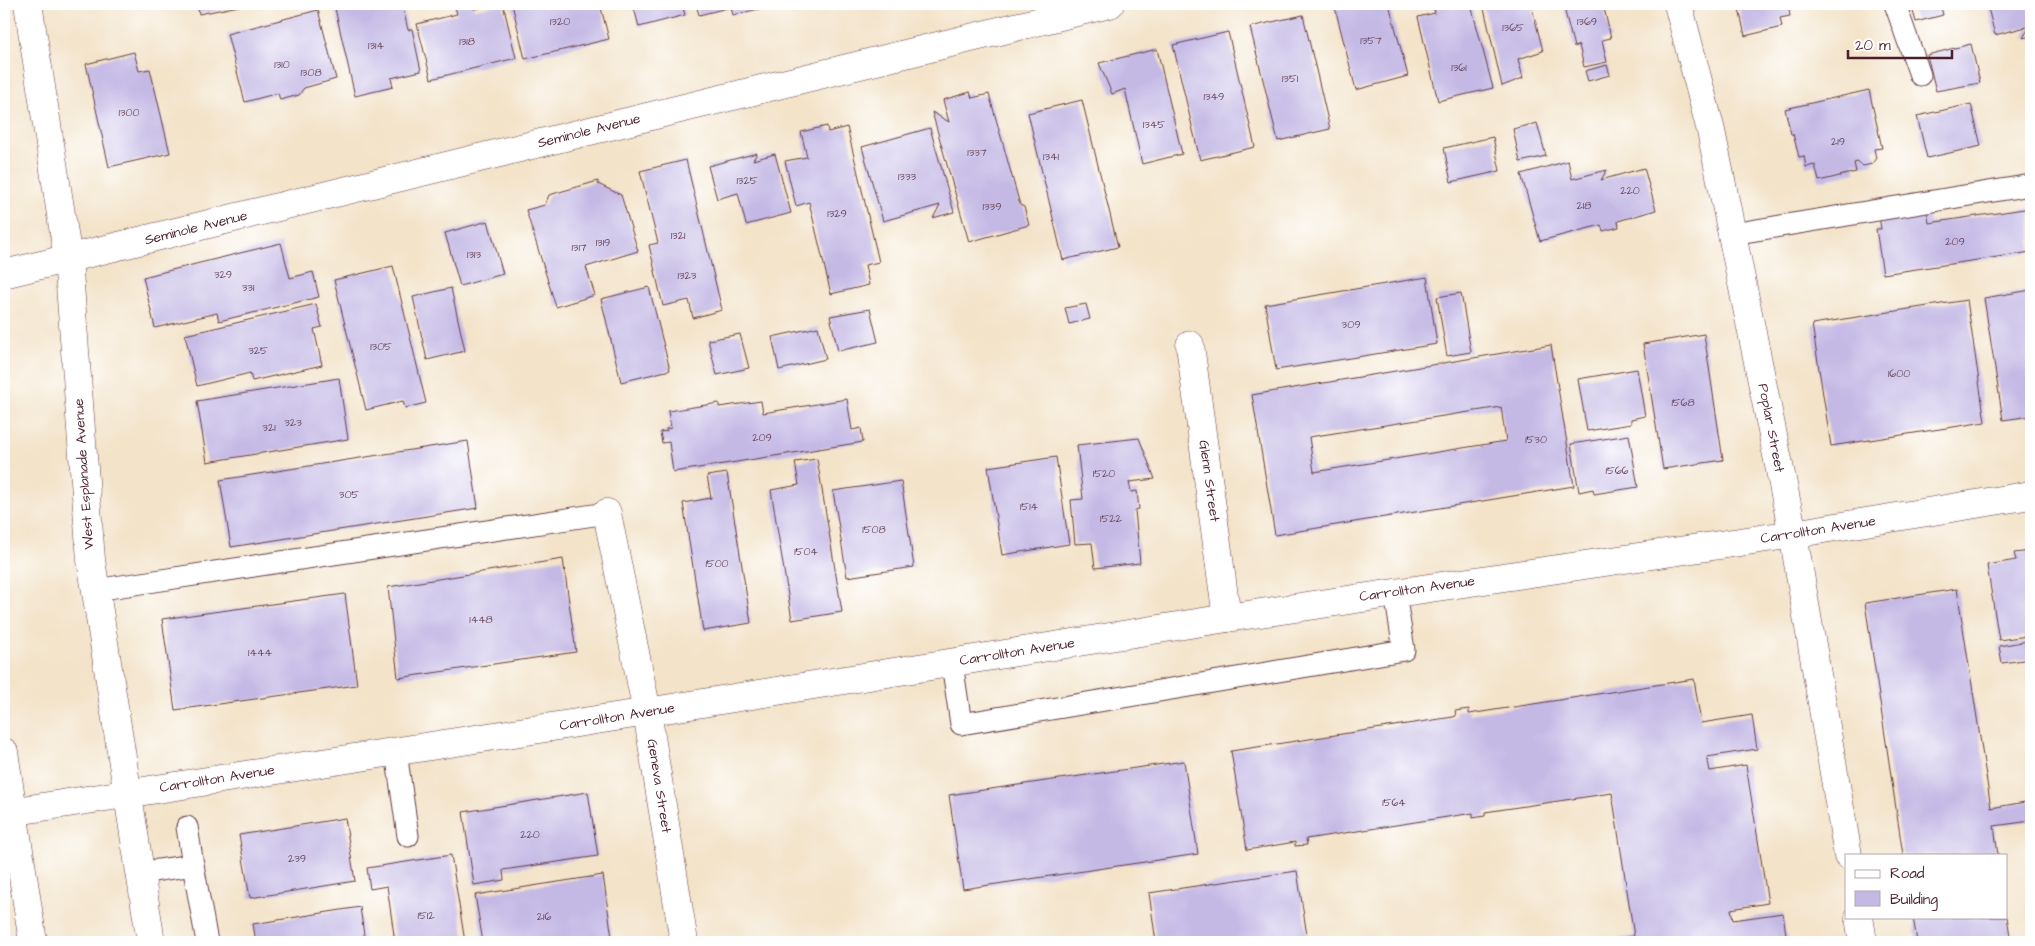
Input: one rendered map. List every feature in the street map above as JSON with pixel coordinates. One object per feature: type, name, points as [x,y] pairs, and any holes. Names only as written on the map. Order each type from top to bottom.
[{"type":"street","name":"West Esplanade Avenue","points":[[28,4],[68,259],[90,560],[150,942]]},
{"type":"street","name":"Seminole Avenue","points":[[4,274],[1110,4]]},
{"type":"street","name":"Poplar Street","points":[[1678,4],[1711,131],[1793,534],[1848,854]]},
{"type":"street","name":"Glenn Street","points":[[1190,345],[1227,618]]},
{"type":"street","name":"Carrollton Avenue","points":[[9,812],[396,752],[1227,618],[1793,534],[2031,496]]},
{"type":"street","name":"Geneva Street","points":[[607,513],[647,712],[684,942]]},
{"type":"street","points":[[4,752],[9,812],[33,942]]},
{"type":"street","points":[[1859,918],[1863,942]]},
{"type":"lane","points":[[1895,4],[1920,75]]},
{"type":"lane","points":[[1732,234],[2031,185]]},
{"type":"lane","points":[[95,590],[607,513]]},
{"type":"lane","points":[[952,662],[961,724],[1404,650],[1395,593]]},
{"type":"lane","points":[[396,752],[408,836]]},
{"type":"lane","points":[[187,827],[207,942]]},
{"type":"lane","points":[[139,873],[194,865]]},
{"type":"building","points":[[197,4],[244,4],[244,5],[199,14]]},
{"type":"building","points":[[334,4],[402,4],[408,30],[412,29],[421,71],[391,78],[393,87],[355,96]]},
{"type":"building","points":[[454,4],[473,4],[474,9],[503,4],[516,58],[431,79],[417,24],[457,14]]},
{"type":"building","points":[[512,4],[600,4],[609,39],[525,59]]},
{"type":"building","points":[[633,4],[682,4],[685,15],[639,27]]},
{"type":"building","points":[[696,4],[762,4],[763,8],[733,15],[731,7],[699,15]]},
{"type":"building","points":[[1334,4],[1389,4],[1408,76],[1356,90]]},
{"type":"building","points":[[1433,4],[1458,4],[1459,7],[1471,5],[1493,88],[1438,101],[1418,17],[1435,13]]},
{"type":"building","points":[[1483,4],[1531,4],[1543,51],[1518,59],[1523,78],[1502,86]]},
{"type":"building","points":[[1563,4],[1603,4],[1611,38],[1602,40],[1607,62],[1584,67],[1579,45],[1574,47]]},
{"type":"building","points":[[1738,4],[1788,4],[1790,16],[1780,18],[1782,27],[1745,36]]},
{"type":"building","points":[[1911,4],[1940,4],[1943,15],[1916,22]]},
{"type":"building","points":[[1987,4],[2031,4],[2031,36],[2023,38],[2030,26],[1995,35]]},
{"type":"building","points":[[318,10],[336,79],[304,88],[299,95],[280,100],[278,93],[245,102],[227,34]]},
{"type":"building","points":[[1303,15],[1330,129],[1278,141],[1250,27]]},
{"type":"building","points":[[1228,32],[1255,147],[1200,160],[1173,45]]},
{"type":"building","points":[[1971,44],[1980,83],[1936,91],[1927,55]]},
{"type":"building","points":[[1157,49],[1182,154],[1142,164],[1125,89],[1112,94],[1099,63]]},
{"type":"building","points":[[134,52],[139,71],[150,69],[170,153],[109,167],[86,64]]},
{"type":"building","points":[[1607,65],[1610,75],[1588,81],[1585,71]]},
{"type":"building","points":[[1869,90],[1882,148],[1874,149],[1876,158],[1872,164],[1863,166],[1857,162],[1854,163],[1856,172],[1819,181],[1815,165],[1806,167],[1804,156],[1799,157],[1785,109]]},
{"type":"building","points":[[970,92],[972,98],[989,94],[1020,205],[1024,207],[1029,225],[969,242],[932,112],[949,122],[943,100]]},
{"type":"building","points":[[1082,100],[1118,247],[1063,260],[1028,113]]},
{"type":"building","points":[[1971,104],[1981,146],[1927,158],[1917,116]]},
{"type":"building","points":[[1537,123],[1546,156],[1520,162],[1513,129]]},
{"type":"building","points":[[827,126],[828,132],[847,127],[879,262],[865,265],[869,285],[831,294],[809,202],[796,206],[785,161],[807,157],[801,132]]},
{"type":"building","points":[[930,128],[954,212],[933,218],[940,205],[883,221],[862,147]]},
{"type":"building","points":[[1493,137],[1500,171],[1451,182],[1444,148]]},
{"type":"building","points":[[757,153],[753,160],[775,154],[791,213],[746,225],[738,193],[717,199],[708,166]]},
{"type":"building","points":[[686,160],[722,310],[693,318],[689,300],[663,306],[649,245],[658,243],[640,171]]},
{"type":"building","points":[[1568,161],[1572,179],[1607,170],[1601,180],[1644,168],[1656,210],[1618,221],[1619,227],[1603,231],[1601,225],[1540,241],[1521,174]]},
{"type":"building","points":[[598,181],[598,184],[621,195],[638,251],[586,267],[595,295],[556,307],[526,210],[545,205],[549,195]]},
{"type":"building","points":[[2031,208],[2031,252],[1883,274],[1876,229],[1881,229],[1879,216],[1927,209],[1929,223]]},
{"type":"building","points":[[488,221],[503,274],[460,286],[445,233]]},
{"type":"building","points":[[281,243],[290,278],[313,272],[319,297],[219,321],[217,313],[155,328],[143,277]]},
{"type":"building","points":[[393,266],[426,403],[405,408],[403,401],[366,410],[334,280]]},
{"type":"building","points":[[1427,277],[1437,344],[1276,370],[1265,304]]},
{"type":"building","points":[[649,287],[670,370],[621,382],[601,299]]},
{"type":"building","points":[[451,288],[465,351],[427,360],[413,297]]},
{"type":"building","points":[[2031,290],[2031,416],[2003,420],[1984,298]]},
{"type":"building","points":[[1461,293],[1471,352],[1447,356],[1437,297]]},
{"type":"building","points":[[1967,300],[1985,422],[1831,446],[1812,324]]},
{"type":"building","points":[[316,304],[322,327],[314,329],[322,365],[252,381],[250,373],[197,386],[185,335]]},
{"type":"building","points":[[1086,304],[1090,319],[1069,324],[1065,308]]},
{"type":"building","points":[[870,309],[878,342],[838,351],[830,316]]},
{"type":"building","points":[[818,327],[826,359],[779,370],[772,337]]},
{"type":"building","points":[[740,334],[749,368],[717,375],[708,340]]},
{"type":"building","points":[[1704,334],[1723,460],[1663,469],[1643,344]]},
{"type":"building","points":[[1551,345],[1574,486],[1275,535],[1252,395]],"holes":[[[1501,407],[1506,441],[1314,472],[1309,437]]]},
{"type":"building","points":[[1637,369],[1645,416],[1631,419],[1631,424],[1587,431],[1578,379]]},
{"type":"building","points":[[339,378],[348,439],[207,462],[197,401]]},
{"type":"building","points":[[847,399],[852,430],[861,428],[863,442],[673,472],[669,442],[662,443],[660,432],[671,428],[668,411],[719,403],[719,407],[761,401],[763,413]]},
{"type":"building","points":[[1629,435],[1638,487],[1594,494],[1593,489],[1579,492],[1571,444]]},
{"type":"building","points":[[1139,438],[1155,479],[1129,482],[1131,492],[1137,491],[1139,509],[1135,510],[1140,563],[1095,568],[1092,543],[1075,544],[1071,500],[1083,499],[1077,445]]},
{"type":"building","points":[[468,441],[478,508],[231,547],[220,480]]},
{"type":"building","points":[[1056,457],[1069,544],[1002,555],[988,467]]},
{"type":"building","points":[[817,459],[842,612],[792,620],[771,490],[799,485],[795,462]]},
{"type":"building","points":[[727,473],[751,623],[703,631],[683,503],[711,498],[707,476]]},
{"type":"building","points":[[901,481],[914,567],[847,577],[833,491]]},
{"type":"building","points":[[2031,551],[2031,659],[2002,663],[1999,646],[2028,641],[2027,636],[1999,640],[1987,565],[2016,560],[2014,553]]},
{"type":"building","points":[[563,559],[576,652],[398,678],[388,587]]},
{"type":"building","points":[[1957,589],[1991,808],[2031,801],[2031,821],[1994,826],[1998,854],[1903,854],[1865,603]]},
{"type":"building","points":[[345,594],[357,685],[175,710],[162,619]]},
{"type":"building","points":[[1694,679],[1701,723],[1752,715],[1757,749],[1707,757],[1710,771],[1746,765],[1768,903],[1731,909],[1733,920],[1783,913],[1787,942],[1602,942],[1634,936],[1612,793],[1485,812],[1485,816],[1473,818],[1473,813],[1306,839],[1307,845],[1295,846],[1295,842],[1247,850],[1231,751],[1453,717],[1456,716],[1455,711],[1469,709],[1469,714]]},
{"type":"building","points":[[1184,761],[1198,854],[963,889],[949,795]]},
{"type":"building","points":[[588,792],[598,856],[503,870],[504,880],[474,885],[463,812]]},
{"type":"building","points":[[345,818],[355,881],[250,898],[239,835]]},
{"type":"building","points":[[451,855],[465,942],[395,942],[387,886],[370,889],[367,868]]},
{"type":"building","points":[[1297,871],[1308,942],[1156,942],[1149,893]]},
{"type":"building","points":[[603,875],[612,938],[584,942],[483,942],[475,895]]},
{"type":"building","points":[[360,907],[365,942],[256,942],[253,924]]},
{"type":"building","points":[[1913,918],[2007,918],[2011,942],[1917,942]]}]
